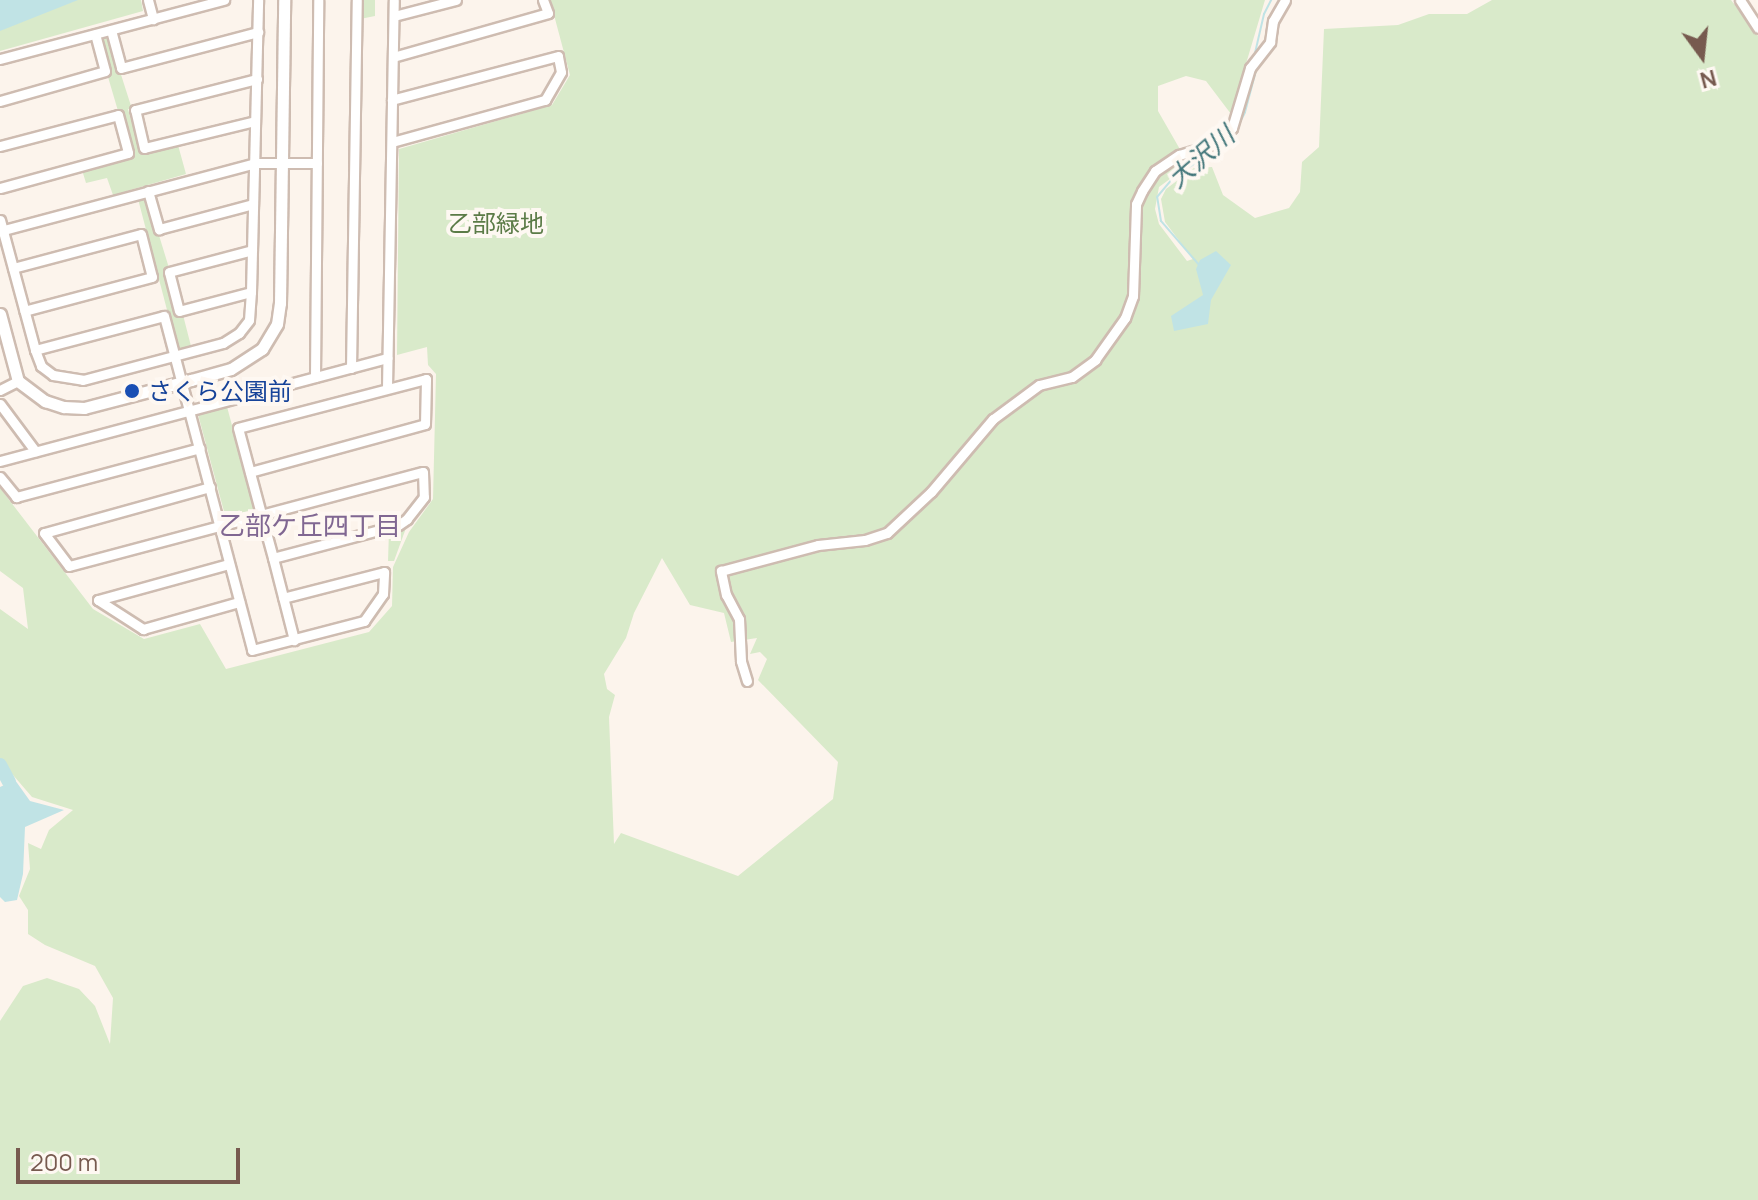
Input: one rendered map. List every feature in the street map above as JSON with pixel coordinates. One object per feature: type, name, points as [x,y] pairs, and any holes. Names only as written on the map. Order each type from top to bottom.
[{"type":"street","points":[[148,0],[153,19]]},
{"type":"street","points":[[0,59],[221,0]]},
{"type":"street","points":[[258,0],[255,163],[249,320],[239,333],[223,343],[83,380],[68,381],[41,366],[1,227],[255,163],[317,163]]},
{"type":"street","points":[[0,314],[18,381],[45,401],[74,408],[231,369],[254,357],[269,341],[277,324],[284,0]]},
{"type":"street","points":[[315,377],[318,0]]},
{"type":"street","points":[[351,368],[357,0]]},
{"type":"street","points":[[387,388],[394,0]]},
{"type":"street","points":[[394,16],[456,0]]},
{"type":"street","points":[[393,57],[548,13],[543,0]]},
{"type":"street","points":[[747,681],[739,619],[726,595],[721,571],[818,545],[865,540],[887,533],[931,492],[993,419],[1039,385],[1072,377],[1095,360],[1125,318],[1133,296],[1136,204],[1142,191],[1155,171],[1179,155],[1211,145],[1232,128],[1257,59],[1270,42],[1273,21],[1285,0]]},
{"type":"street","points":[[1740,0],[1758,28]]},
{"type":"street","points":[[111,30],[121,68],[258,32]]},
{"type":"street","points":[[0,101],[105,71],[95,34]]},
{"type":"street","points":[[392,100],[558,56],[561,72],[545,100],[392,142]]},
{"type":"street","points":[[255,121],[144,148],[135,110],[257,79]]},
{"type":"street","points":[[0,146],[118,115],[128,153],[0,188]]},
{"type":"street","points":[[148,191],[159,229],[253,204]]},
{"type":"street","points":[[13,268],[141,234],[145,248],[152,277],[24,311]]},
{"type":"street","points":[[251,292],[179,311],[169,272],[252,250]]},
{"type":"street","points":[[35,350],[164,316],[175,356],[187,381],[189,409],[252,650],[364,621],[383,594],[384,572],[283,598]]},
{"type":"street","points":[[0,461],[388,358]]},
{"type":"street","points":[[250,472],[425,424],[426,379],[238,428],[294,640]]},
{"type":"street","points":[[0,390],[18,381]]},
{"type":"street","points":[[0,404],[35,451]]},
{"type":"street","points":[[0,477],[16,497],[200,448]]},
{"type":"street","points":[[210,487],[44,533],[69,566],[423,472],[424,497],[407,519],[398,525],[273,558]]},
{"type":"street","points":[[229,564],[98,600],[143,629],[239,602]]},
{"type":"green space","points":[[0,0],[141,0],[143,11],[0,51]]},
{"type":"green space","points":[[361,0],[375,0],[375,16],[360,19]]},
{"type":"green space","name":"乙部緑地","points":[[550,0],[1265,0],[1231,114],[1206,81],[1186,76],[1158,86],[1158,111],[1189,165],[1159,187],[1155,209],[1159,224],[1187,261],[1193,259],[1165,222],[1161,199],[1166,189],[1194,168],[1212,167],[1223,195],[1255,218],[1289,208],[1300,192],[1302,162],[1319,147],[1324,29],[1398,25],[1429,14],[1467,14],[1492,0],[1731,0],[1758,36],[1758,1200],[0,1200],[0,1021],[23,986],[47,978],[79,989],[95,1006],[110,1044],[113,998],[95,966],[45,945],[28,934],[28,910],[19,896],[30,869],[28,843],[41,849],[49,830],[73,810],[32,797],[0,760],[0,609],[28,629],[23,588],[0,571],[0,488],[93,609],[144,639],[200,624],[226,669],[369,632],[392,606],[393,567],[409,532],[433,499],[436,374],[428,365],[427,347],[397,355],[399,149],[552,105],[570,75]],"holes":[[[662,558],[690,605],[724,613],[731,642],[757,638],[750,654],[760,652],[767,659],[758,680],[838,762],[833,799],[738,876],[621,833],[614,844],[609,717],[615,695],[607,689],[604,674],[626,638],[634,613]]]},
{"type":"green space","points":[[108,34],[132,109],[128,109],[141,155],[178,145],[186,174],[113,195],[107,178],[86,183],[82,170],[131,155],[108,77],[111,75],[101,36]]},
{"type":"green space","points":[[147,196],[169,268],[178,315],[183,315],[192,350],[178,352],[138,199]]},
{"type":"green space","points":[[226,403],[254,509],[225,517],[197,411]]},
{"type":"green space","points":[[406,528],[394,561],[388,561],[389,531]]},
{"type":"water","points":[[0,0],[78,0],[0,31]]},
{"type":"water","points":[[1216,251],[1231,265],[1211,300],[1208,324],[1174,331],[1171,316],[1203,295],[1196,269],[1200,260]]},
{"type":"water","points":[[15,780],[30,801],[64,810],[25,827],[23,874],[17,900],[5,902],[0,897],[0,787]]},
{"type":"waterway","name":"大沢川","points":[[1255,53],[1264,14],[1271,0]]},
{"type":"waterway","name":"大沢川","points":[[1200,266],[1161,221],[1157,197],[1174,177],[1231,140],[1245,112],[1257,67]]},
{"type":"waterway","points":[[0,765],[9,782]]},
{"type":"place","name":"さくら公園前","points":[[132,391]]},
{"type":"district","name":"乙部ケ丘四丁目","points":[[310,526]]}]
